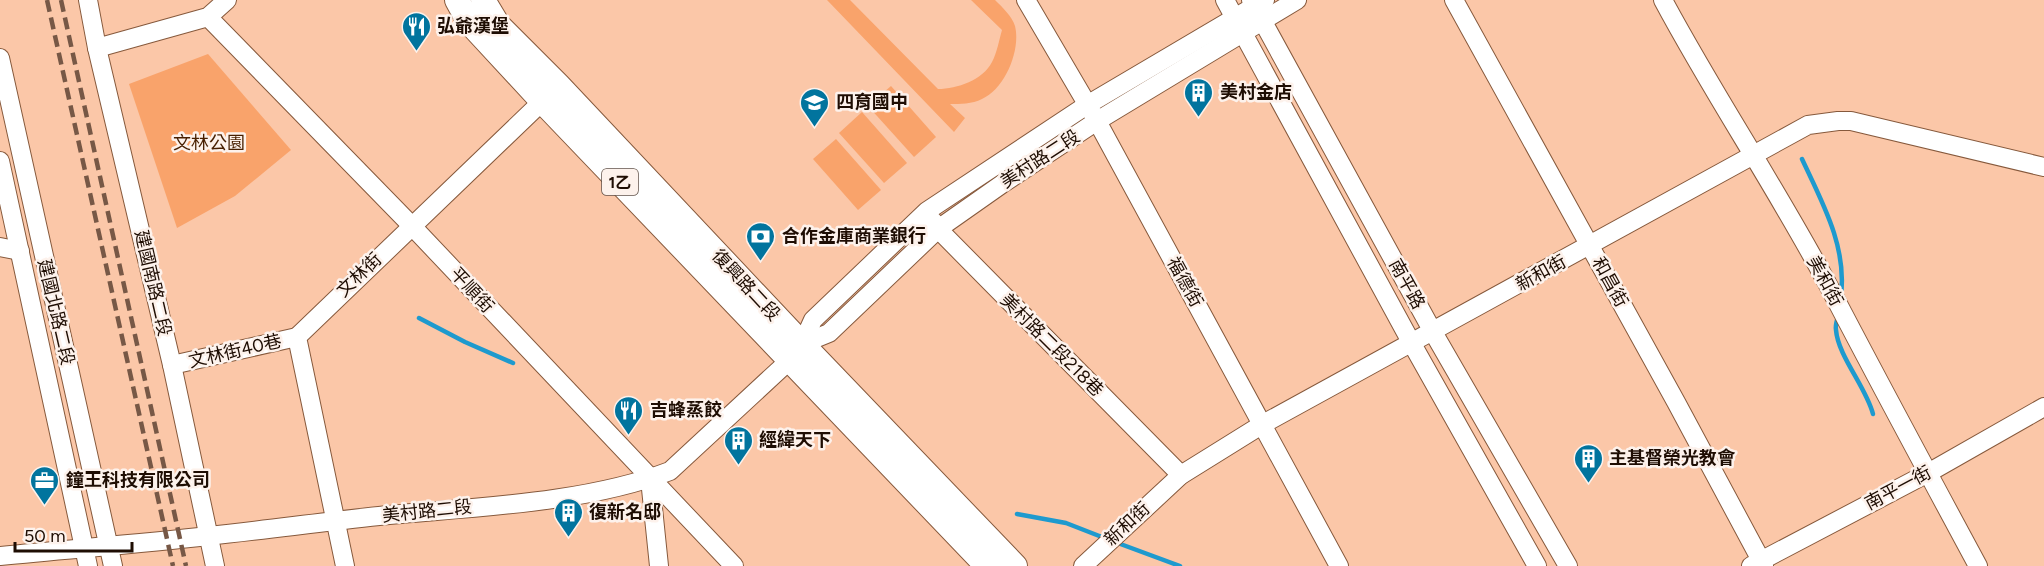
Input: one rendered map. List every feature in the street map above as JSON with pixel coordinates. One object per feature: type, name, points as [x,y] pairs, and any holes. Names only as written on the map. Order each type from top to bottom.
[{"type":"main road","name":"復興路二段","points":[[457,0],[469,22],[551,94],[796,352],[987,566]]},
{"type":"main road","name":"復興路二段","points":[[483,0],[498,25],[551,94]]},
{"type":"main road","name":"復興路二段","points":[[796,352],[1015,566]]},
{"type":"street","name":"建國南路二段","points":[[88,0],[97,48],[172,365],[215,566]]},
{"type":"street","points":[[97,48],[208,17],[227,0]]},
{"type":"street","name":"福德街","points":[[1026,0],[1097,121],[1339,566]]},
{"type":"street","name":"南平路","points":[[1225,0],[1411,342],[1537,566]]},
{"type":"street","name":"美村路二段","points":[[0,556],[86,557],[108,545],[516,503],[590,493],[650,479],[670,471],[796,352],[829,333],[938,229],[1238,26],[1258,7],[1298,0]]},
{"type":"street","name":"和昌街","points":[[1454,0],[1590,246],[1758,564]]},
{"type":"street","name":"美和街","points":[[1663,0],[1694,58],[1753,154],[1835,298],[1978,566]]},
{"type":"street","name":"南平路","points":[[1258,7],[1433,332],[1568,566]]},
{"type":"street","name":"平順街","points":[[208,17],[411,225],[734,566]]},
{"type":"street","name":"美村路二段","points":[[796,352],[813,320],[927,211],[1087,105],[1238,26]]},
{"type":"street","name":"建國北路二段","points":[[0,58],[113,566]]},
{"type":"street","name":"文林街","points":[[297,337],[411,225],[551,94]]},
{"type":"street","name":"新和街","points":[[1083,566],[1180,475],[1263,424],[1808,125],[1851,121],[2044,167]]},
{"type":"street","name":"建國北路二段","points":[[0,161],[86,557]]},
{"type":"street","name":"美村路二段218巷","points":[[927,211],[938,229],[1180,475]]},
{"type":"street","points":[[0,247],[20,251]]},
{"type":"street","points":[[297,337],[345,566]]},
{"type":"street","name":"文林街40巷","points":[[172,365],[297,337]]},
{"type":"street","name":"南平一街","points":[[1758,564],[1928,473],[2044,406]]},
{"type":"street","points":[[650,479],[659,566]]},
{"type":"green space","points":[[827,0],[850,0],[938,89],[961,85],[976,78],[988,68],[995,55],[1002,30],[971,0],[995,0],[1009,15],[1014,22],[1016,36],[1013,57],[1004,78],[990,94],[974,102],[950,104],[965,118],[954,132]]},
{"type":"green space","name":"文林公園","points":[[208,54],[291,150],[235,196],[177,228],[129,84]]},
{"type":"green space","points":[[891,86],[936,137],[914,157],[868,106]]},
{"type":"green space","points":[[862,112],[907,163],[884,183],[839,133]]},
{"type":"green space","points":[[836,139],[881,190],[858,210],[813,159]]},
{"type":"waterway","points":[[1802,159],[1825,208],[1837,242],[1842,277],[1841,295]]},
{"type":"waterway","points":[[1838,316],[1836,327],[1838,340],[1873,414]]},
{"type":"waterway","points":[[419,318],[513,363]]},
{"type":"waterway","points":[[1017,514],[1066,523],[1107,539]]},
{"type":"waterway","points":[[1115,542],[1180,566]]},
{"type":"railway","points":[[47,0],[173,566]]},
{"type":"railway","points":[[61,0],[186,566]]},
{"type":"place","name":"弘爺漢堡","points":[[416,52]]},
{"type":"place","name":"美村金店","points":[[1199,118]]},
{"type":"place","name":"四育國中","points":[[815,128]]},
{"type":"place","name":"合作金庫商業銀行","points":[[761,262]]},
{"type":"place","name":"吉蜂蒸餃","points":[[629,436]]},
{"type":"place","name":"經緯天下","points":[[738,466]]},
{"type":"place","name":"主基督榮光教會","points":[[1588,484]]},
{"type":"place","name":"鐘王科技有限公司","points":[[45,506]]},
{"type":"place","name":"復新名邸","points":[[568,538]]}]
